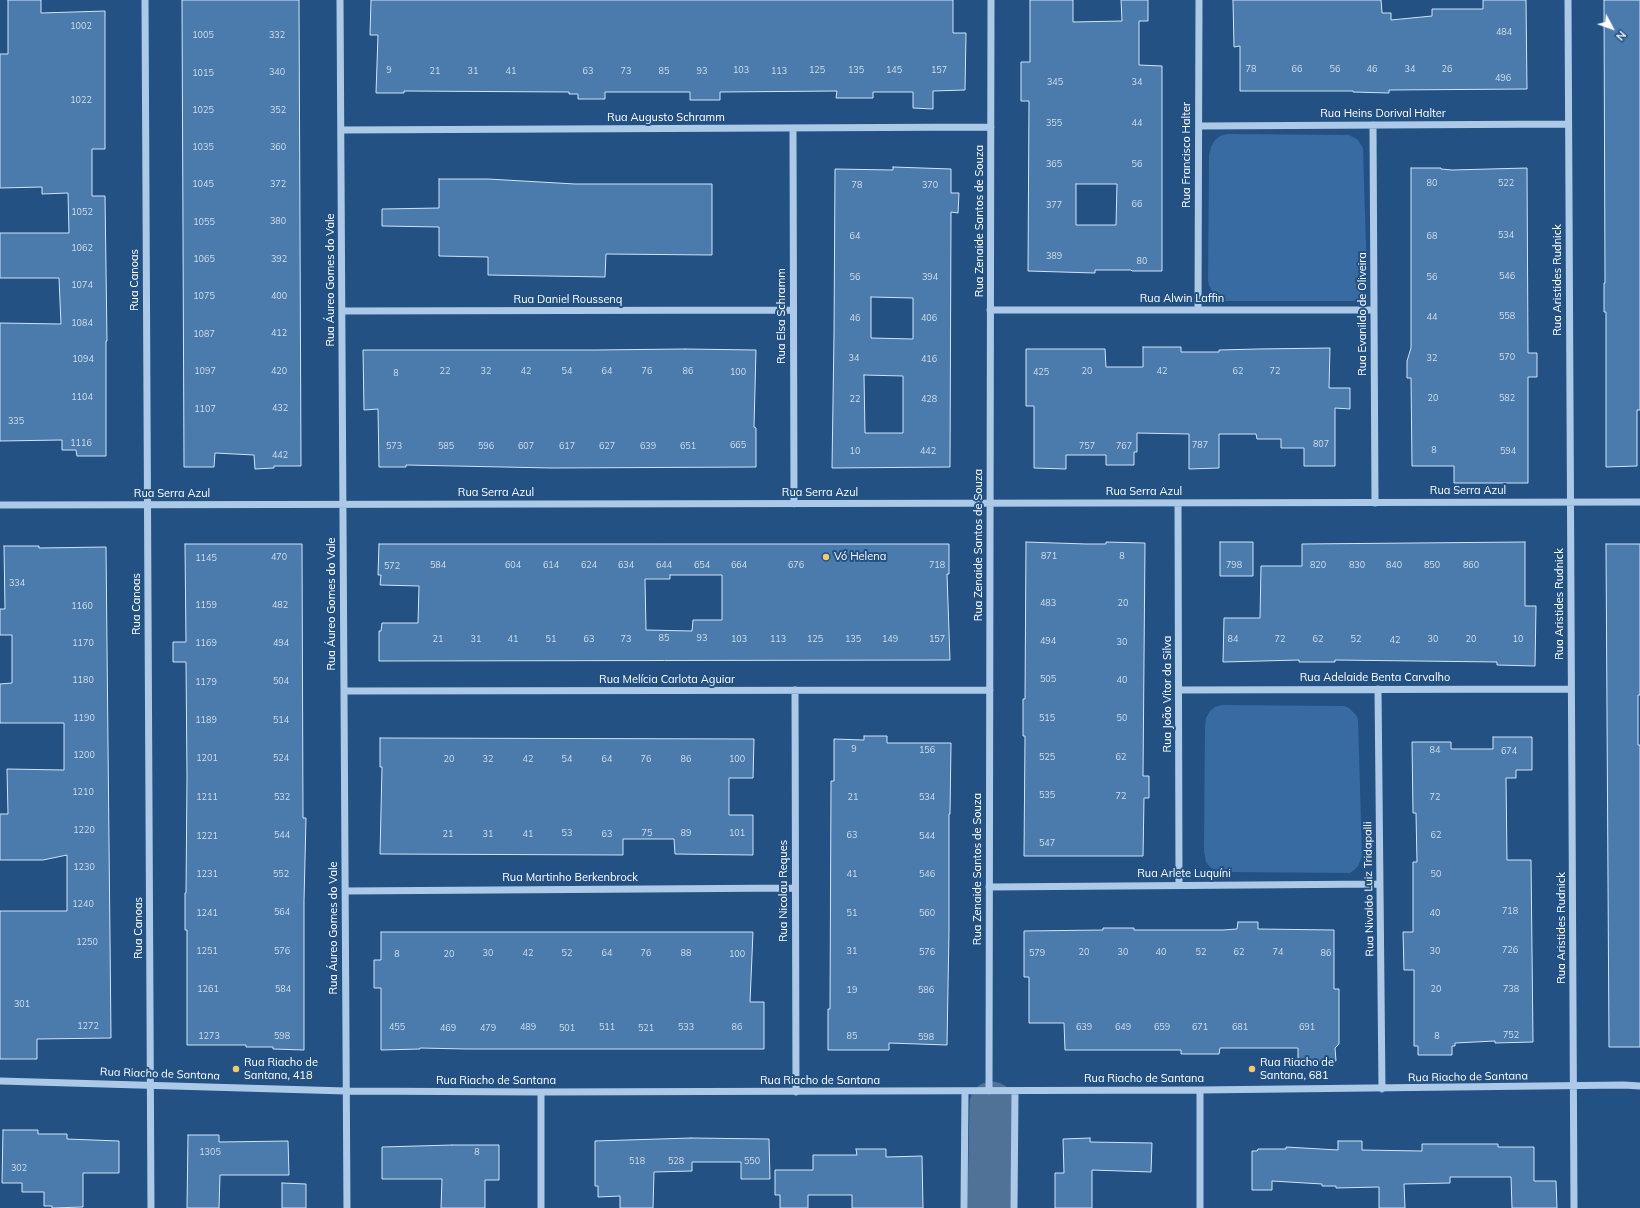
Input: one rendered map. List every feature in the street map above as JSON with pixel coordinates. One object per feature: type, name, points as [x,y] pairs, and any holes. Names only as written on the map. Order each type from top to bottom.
[{"type":"street","name":"Rua Canoas","points":[[145,0],[151,1208]]},
{"type":"street","name":"Rua Áureo Gomes do Vale","points":[[340,0],[347,1208]]},
{"type":"street","name":"Rua Zenaide Santos de Souza","points":[[989,1091],[991,0]]},
{"type":"street","name":"Rua Francisco Halter","points":[[1198,310],[1199,0]]},
{"type":"street","name":"Rua Aristides Rudnick","points":[[1568,0],[1574,1208]]},
{"type":"street","name":"Rua Heins Dorival Halter","points":[[1198,126],[1568,124]]},
{"type":"street","name":"Rua Evanildo de Oliveira","points":[[1373,126],[1375,503]]},
{"type":"street","name":"Rua Augusto Schramm","points":[[341,130],[991,127]]},
{"type":"street","name":"Rua Elsa Schramm","points":[[793,128],[794,504]]},
{"type":"street","name":"Rua Daniel Roussenq","points":[[342,311],[793,310]]},
{"type":"street","name":"Rua Alwin Laffin","points":[[990,310],[1374,310]]},
{"type":"street","name":"Rua Serra Azul","points":[[0,505],[1640,502]]},
{"type":"street","name":"Rua João Vítor da Silva","points":[[1178,503],[1179,885]]},
{"type":"street","name":"Rua Adelaide Benta Carvalho","points":[[1178,690],[1571,688]]},
{"type":"street","name":"Rua Nivaldo Luiz Tridapalli","points":[[1378,689],[1382,1089]]},
{"type":"street","name":"Rua Nicolau Reques","points":[[795,690],[796,1092]]},
{"type":"street","name":"Rua Melícia Carlota Aguiar","points":[[344,691],[990,690]]},
{"type":"street","name":"Rua Arlete Luquíni","points":[[989,887],[1380,884]]},
{"type":"street","name":"Rua Martinho Berkenbrock","points":[[345,891],[795,888]]},
{"type":"street","name":"Rua Riacho de Santana","points":[[0,1081],[151,1084],[346,1091],[541,1092],[1200,1090],[1640,1086]]},
{"type":"street","points":[[1200,1090],[1200,1208]]},
{"type":"street","points":[[964,1208],[965,1091]]},
{"type":"street","points":[[1014,1208],[1015,1091]]},
{"type":"street","points":[[541,1092],[541,1208]]},
{"type":"shaded area","points":[[1227,134],[1349,135],[1358,140],[1363,148],[1367,279],[1366,290],[1359,299],[1355,301],[1224,301],[1214,295],[1208,280],[1209,155],[1215,140],[1220,136]]},
{"type":"shaded area","points":[[1222,705],[1344,706],[1349,708],[1356,715],[1358,719],[1362,856],[1358,866],[1354,870],[1350,873],[1225,872],[1214,870],[1209,866],[1206,862],[1204,851],[1205,726],[1206,718],[1210,711],[1215,707]]},
{"type":"building","points":[[8,0],[41,0],[41,13],[105,11],[105,149],[92,149],[92,196],[105,196],[107,341],[106,456],[77,456],[76,450],[62,450],[62,440],[0,441],[0,323],[61,324],[59,278],[0,278],[0,233],[69,233],[68,193],[42,194],[42,187],[0,188],[0,54],[8,54]]},
{"type":"building","points":[[182,0],[299,0],[301,466],[274,466],[274,468],[255,469],[254,455],[215,453],[214,467],[184,467]]},
{"type":"building","points":[[371,0],[953,0],[953,33],[966,33],[965,90],[933,91],[933,109],[913,108],[913,92],[873,92],[873,98],[836,98],[837,91],[720,92],[720,100],[690,100],[690,92],[605,92],[605,99],[578,99],[578,94],[569,94],[569,92],[404,91],[404,93],[376,93],[378,35],[370,35]]},
{"type":"building","points":[[1030,0],[1073,0],[1073,22],[1122,21],[1121,0],[1148,0],[1148,21],[1139,21],[1139,65],[1162,66],[1162,271],[1095,270],[1095,273],[1028,271],[1029,101],[1021,101],[1021,62],[1030,62]],"holes":[[[1076,184],[1117,184],[1116,225],[1076,225]]]},
{"type":"building","points":[[1233,0],[1381,0],[1382,13],[1391,13],[1391,20],[1432,16],[1432,9],[1483,9],[1483,0],[1526,0],[1527,89],[1389,90],[1389,93],[1353,91],[1240,91],[1240,46],[1234,47]]},
{"type":"building","points":[[1604,0],[1640,0],[1640,410],[1637,410],[1637,466],[1606,467],[1606,312],[1604,312]]},
{"type":"building","points":[[893,167],[951,169],[951,193],[959,193],[958,213],[951,212],[950,467],[832,468],[835,169],[893,170]],"holes":[[[871,297],[913,298],[913,339],[871,338]],[[864,375],[903,376],[903,433],[865,433]]]},
{"type":"building","points":[[1411,168],[1441,168],[1452,170],[1527,168],[1528,353],[1537,353],[1537,377],[1528,377],[1528,483],[1454,483],[1454,466],[1412,466],[1411,378],[1407,378],[1407,361],[1411,348]]},
{"type":"building","points":[[439,179],[488,179],[575,184],[712,184],[712,255],[606,254],[605,277],[488,275],[488,257],[439,256],[439,227],[382,226],[382,209],[439,208]]},
{"type":"building","points":[[1143,347],[1181,347],[1181,352],[1330,348],[1329,388],[1350,388],[1350,409],[1335,408],[1335,466],[1304,466],[1304,448],[1281,448],[1281,439],[1257,439],[1256,434],[1219,434],[1219,468],[1189,469],[1189,434],[1137,433],[1137,452],[1134,452],[1134,465],[1106,465],[1106,455],[1066,455],[1066,469],[1034,468],[1034,406],[1026,406],[1026,349],[1105,349],[1106,367],[1143,367]]},
{"type":"building","points":[[363,350],[756,350],[754,427],[756,428],[756,467],[551,468],[406,465],[406,467],[379,467],[378,409],[364,410]]},
{"type":"building","points":[[1026,542],[1086,544],[1106,544],[1106,542],[1145,543],[1143,776],[1149,776],[1149,798],[1144,798],[1143,856],[1024,856],[1025,736],[1023,736],[1023,699],[1025,699]]},
{"type":"building","points":[[1220,542],[1253,542],[1253,576],[1220,576]]},
{"type":"building","points":[[1525,542],[1525,606],[1536,606],[1535,666],[1497,665],[1497,662],[1335,660],[1335,662],[1299,662],[1299,660],[1223,662],[1224,618],[1260,618],[1261,566],[1302,566],[1302,544]]},
{"type":"building","points":[[185,544],[302,544],[303,818],[306,818],[304,901],[304,1050],[273,1049],[273,1047],[246,1047],[246,1045],[187,1045],[187,930],[185,930],[187,777],[186,662],[173,662],[173,642],[186,642]]},
{"type":"building","points":[[379,544],[949,544],[949,574],[947,574],[950,660],[379,661],[379,631],[381,631],[382,623],[418,623],[419,586],[380,585],[381,575],[378,575]],"holes":[[[670,575],[722,575],[722,620],[693,620],[692,631],[646,630],[645,579],[670,579]]]},
{"type":"building","points":[[1606,544],[1640,544],[1640,695],[1638,695],[1638,745],[1640,745],[1640,1047],[1609,1047]]},
{"type":"building","points":[[4,546],[39,546],[39,548],[106,547],[111,1038],[37,1039],[37,1059],[0,1059],[0,911],[67,911],[67,855],[43,860],[0,860],[0,814],[8,814],[7,769],[64,770],[64,723],[0,723],[0,684],[12,683],[12,635],[0,635],[0,609],[5,609]]},
{"type":"building","points":[[864,736],[887,736],[887,743],[951,743],[947,1045],[889,1043],[889,1050],[828,1050],[828,1009],[830,1009],[831,781],[834,781],[834,739],[864,740]]},
{"type":"building","points":[[1493,737],[1532,737],[1532,770],[1516,770],[1516,778],[1506,778],[1507,860],[1531,860],[1533,1042],[1495,1043],[1495,1041],[1455,1043],[1455,1046],[1452,1046],[1452,1055],[1418,1055],[1418,1046],[1414,1046],[1414,970],[1404,970],[1403,932],[1413,932],[1413,862],[1417,862],[1416,813],[1413,813],[1412,742],[1451,742],[1451,749],[1493,749]]},
{"type":"building","points":[[380,738],[754,739],[753,778],[729,778],[729,815],[753,815],[753,855],[675,854],[674,839],[623,839],[623,855],[380,854],[382,767],[380,767]]},
{"type":"building","points":[[1238,922],[1258,922],[1258,929],[1334,930],[1334,989],[1339,989],[1339,1044],[1335,1048],[1336,1061],[1298,1061],[1298,1048],[1220,1048],[1219,1054],[1181,1054],[1181,1050],[1065,1050],[1064,1023],[1029,1023],[1029,977],[1024,977],[1024,931],[1103,930],[1103,928],[1134,928],[1134,930],[1223,930],[1237,929]]},
{"type":"building","points":[[381,932],[753,932],[750,1002],[764,1002],[764,1049],[420,1048],[381,1050],[381,988],[374,988],[374,960],[381,960]]},
{"type":"building","points":[[3,1130],[38,1130],[38,1134],[67,1134],[67,1139],[119,1141],[119,1173],[83,1173],[83,1207],[52,1208],[52,1206],[44,1206],[44,1192],[22,1192],[22,1183],[2,1183]]},
{"type":"building","points":[[188,1135],[219,1135],[219,1142],[288,1141],[289,1175],[220,1175],[219,1208],[187,1208]]},
{"type":"building","points":[[691,1138],[769,1139],[770,1179],[741,1179],[741,1162],[692,1162],[692,1171],[654,1172],[653,1208],[620,1208],[620,1196],[598,1197],[598,1186],[595,1186],[595,1141]]},
{"type":"building","points":[[1090,1138],[1090,1142],[1152,1143],[1151,1172],[1092,1170],[1092,1208],[1055,1208],[1055,1173],[1064,1173],[1063,1139]]},
{"type":"building","points":[[1338,1141],[1362,1141],[1362,1150],[1422,1151],[1422,1144],[1498,1144],[1498,1147],[1534,1147],[1534,1181],[1556,1181],[1557,1208],[1512,1208],[1511,1177],[1450,1177],[1450,1183],[1404,1184],[1405,1208],[1379,1208],[1379,1187],[1336,1188],[1336,1186],[1322,1186],[1322,1184],[1272,1181],[1272,1190],[1252,1190],[1252,1151],[1257,1151],[1258,1149],[1286,1149],[1286,1147],[1338,1150]]},
{"type":"building","points":[[499,1145],[499,1180],[485,1180],[485,1208],[441,1208],[442,1179],[382,1179],[382,1147]]},
{"type":"building","points":[[856,1149],[886,1149],[886,1157],[922,1156],[923,1208],[852,1208],[852,1195],[808,1195],[808,1208],[780,1208],[780,1195],[775,1195],[775,1170],[813,1170],[813,1155],[857,1155]]},
{"type":"building","points":[[282,1183],[306,1184],[306,1208],[282,1208]]},
{"type":"waterway","points":[[990,1208],[992,1104]]},
{"type":"place","name":"Vó Helena","points":[[826,557]]},
{"type":"place","name":"Rua Riacho de Santana, 418","points":[[236,1069]]},
{"type":"place","name":"Rua Riacho de Santana, 681","points":[[1252,1069]]}]
